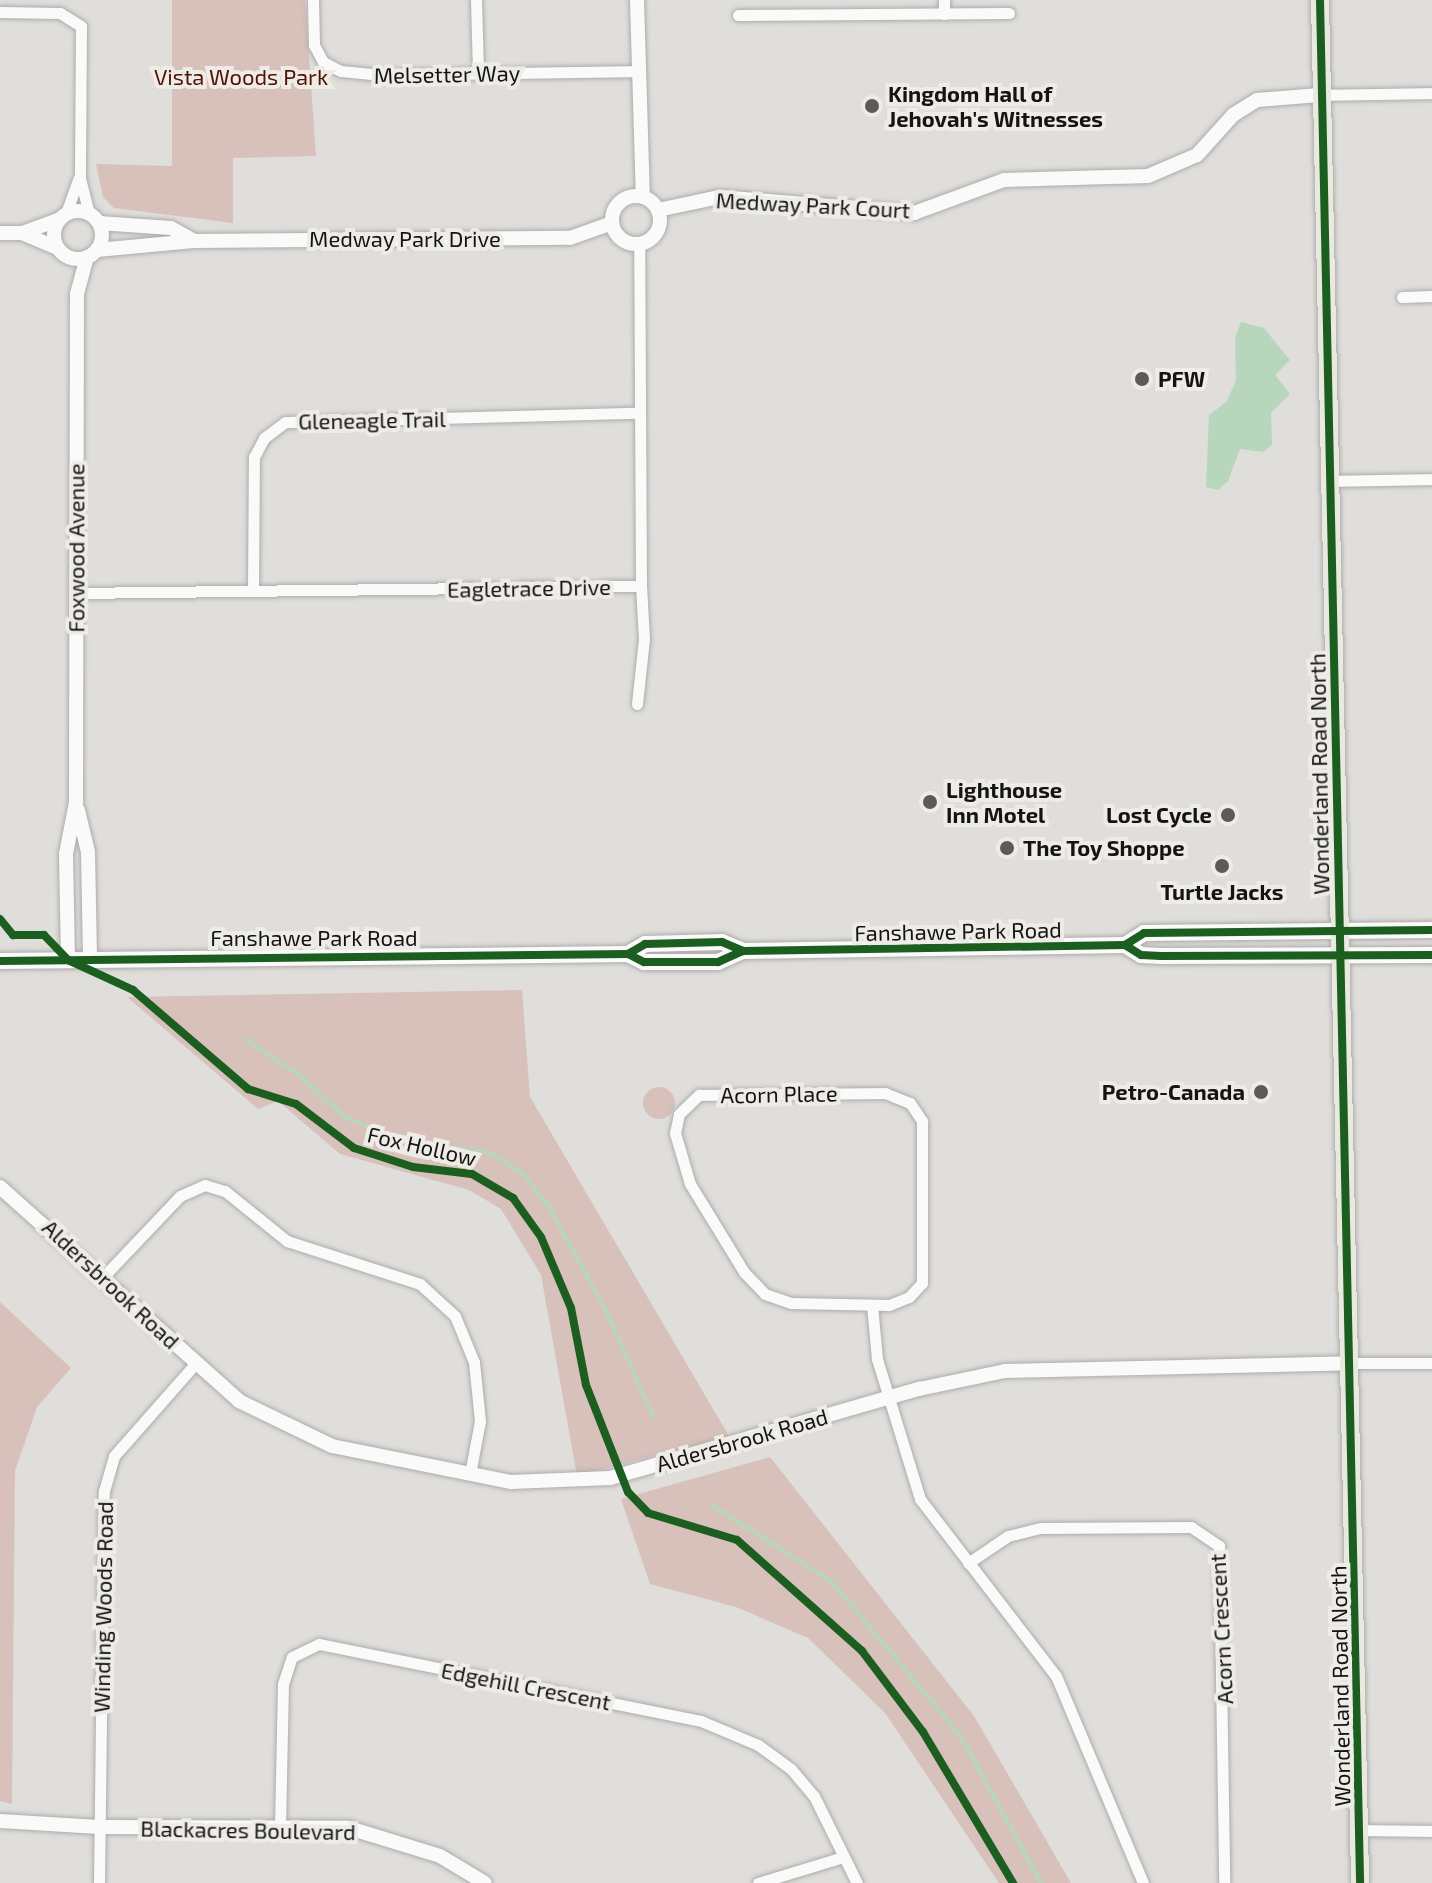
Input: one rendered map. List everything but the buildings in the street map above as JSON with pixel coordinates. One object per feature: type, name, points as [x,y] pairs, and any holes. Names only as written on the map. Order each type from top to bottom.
[{"type":"main road","name":"Wonderland Road North","points":[[1320,0],[1352,1363],[1360,1883]]},
{"type":"main road","name":"Fanshawe Park Road","points":[[0,961],[214,956],[628,954],[645,944],[722,942],[743,951],[1125,945],[1144,933],[1432,930]]},
{"type":"main road","name":"Fanshawe Park Road","points":[[1125,945],[1141,955],[1432,955]]},
{"type":"street","name":"Melsetter Way","points":[[313,0],[314,45],[328,66],[359,75],[639,71]]},
{"type":"street","points":[[476,0],[478,73]]},
{"type":"street","points":[[637,0],[643,197]]},
{"type":"street","points":[[795,0],[795,14]]},
{"type":"street","points":[[944,0],[944,14]]},
{"type":"street","points":[[0,12],[60,13],[81,26],[80,178],[94,218]]},
{"type":"street","points":[[738,15],[1009,13]]},
{"type":"street","points":[[1320,95],[1432,93]]},
{"type":"street","name":"Medway Park Court","points":[[658,210],[719,197],[914,213],[1004,180],[1148,176],[1197,155],[1233,115],[1257,100],[1320,95]]},
{"type":"street","points":[[61,252],[53,234],[80,178]]},
{"type":"street","points":[[643,197],[658,210],[655,234],[639,243],[622,239],[612,223],[624,199],[643,197]]},
{"type":"street","points":[[0,233],[22,233],[62,217]]},
{"type":"street","name":"Medway Park Drive","points":[[62,217],[171,228],[194,241]]},
{"type":"street","name":"Foxwood Avenue","points":[[68,960],[66,854],[76,802],[77,294],[92,254],[94,218]]},
{"type":"street","name":"Medway Park Drive","points":[[61,252],[92,254],[194,241],[570,238],[612,223]]},
{"type":"street","points":[[22,233],[61,252]]},
{"type":"street","name":"Eagletrace Drive","points":[[75,593],[641,586],[639,243]]},
{"type":"street","name":"Foxwood Avenue","points":[[61,252],[77,294]]},
{"type":"street","points":[[1402,297],[1432,296]]},
{"type":"street","name":"Gleneagle Trail","points":[[253,591],[254,457],[264,438],[285,422],[640,413]]},
{"type":"street","points":[[1330,481],[1432,479]]},
{"type":"street","points":[[637,704],[644,639],[641,586]]},
{"type":"street","name":"Foxwood Avenue","points":[[76,802],[88,852],[90,959]]},
{"type":"street","name":"Acorn Place","points":[[885,1093],[910,1103],[922,1121],[925,1269],[909,1297],[872,1305],[791,1303],[757,1288],[683,1170],[675,1133],[684,1106],[699,1095],[885,1093]]},
{"type":"street","points":[[104,1276],[180,1196],[205,1185],[225,1191],[287,1241],[420,1284],[455,1316],[474,1362],[480,1421],[470,1474]]},
{"type":"street","name":"Aldersbrook Road","points":[[0,1187],[104,1276],[239,1401],[332,1446],[470,1474],[538,1484],[610,1478],[888,1398],[1005,1371],[1432,1363]]},
{"type":"street","points":[[872,1305],[877,1359],[920,1499],[1060,1685],[1143,1883]]},
{"type":"street","name":"Winding Woods Road","points":[[99,1883],[104,1491],[114,1456],[196,1363]]},
{"type":"street","name":"Acorn Crescent","points":[[968,1563],[1008,1536],[1041,1528],[1191,1527],[1219,1546],[1224,1883]]},
{"type":"street","name":"Edgehill Crescent","points":[[280,1827],[283,1684],[292,1657],[319,1644],[726,1730],[791,1769],[814,1796],[857,1883]]},
{"type":"street","name":"Blackacres Boulevard","points":[[0,1821],[99,1827],[349,1828],[405,1842],[485,1883]]},
{"type":"street","points":[[1360,1830],[1432,1831]]},
{"type":"street","points":[[758,1883],[843,1857]]},
{"type":"green space","name":"Vista Woods Park","points":[[172,0],[305,0],[316,156],[233,158],[233,223],[114,208],[103,197],[96,164],[172,166]]},
{"type":"green space","points":[[522,990],[530,1097],[729,1436],[577,1476],[541,1275],[501,1209],[469,1190],[340,1154],[278,1101],[258,1109],[127,997]]},
{"type":"green space","points":[[659,1087],[670,1092],[675,1103],[670,1114],[659,1119],[648,1114],[643,1103],[648,1092]]},
{"type":"green space","points":[[0,1302],[71,1368],[37,1407],[15,1471],[12,1804],[0,1801]]},
{"type":"green space","points":[[770,1457],[974,1716],[1071,1883],[999,1883],[885,1713],[808,1638],[736,1607],[650,1584],[621,1499]]},
{"type":"shaded area","points":[[1241,322],[1264,328],[1290,360],[1275,375],[1290,394],[1271,413],[1272,445],[1263,452],[1240,449],[1228,481],[1218,490],[1206,487],[1209,415],[1226,402],[1236,381],[1235,338]]},
{"type":"waterway","points":[[245,1039],[302,1077],[345,1117],[404,1141],[490,1153],[522,1173],[548,1205],[606,1311],[653,1416]]},
{"type":"waterway","points":[[712,1505],[832,1582],[960,1735],[1041,1883]]},
{"type":"cycle path","points":[[1320,0],[1360,1883]]},
{"type":"cycle path","name":"Fox Hollow","points":[[0,919],[13,935],[44,935],[68,960],[133,990],[248,1089],[296,1104],[354,1148],[413,1167],[472,1174],[513,1198],[541,1237],[571,1308],[586,1385],[628,1492],[648,1513],[737,1540],[862,1651],[923,1732],[1013,1883]]},
{"type":"cycle path","points":[[0,961],[628,954],[644,962],[718,962],[743,951],[1125,945],[1144,933],[1432,930]]},
{"type":"cycle path","points":[[628,954],[645,944],[722,942],[743,951]]},
{"type":"cycle path","points":[[1125,945],[1141,955],[1161,956],[1432,955]]},
{"type":"place","name":"Kingdom Hall of Jehovah's Witnesses","points":[[872,106]]},
{"type":"place","name":"PFW","points":[[1142,379]]},
{"type":"place","name":"Lighthouse Inn Motel","points":[[930,802]]},
{"type":"place","name":"Lost Cycle","points":[[1228,815]]},
{"type":"place","name":"The Toy Shoppe","points":[[1007,848]]},
{"type":"place","name":"Turtle Jacks","points":[[1222,866]]},
{"type":"place","name":"Petro-Canada","points":[[1261,1092]]}]
